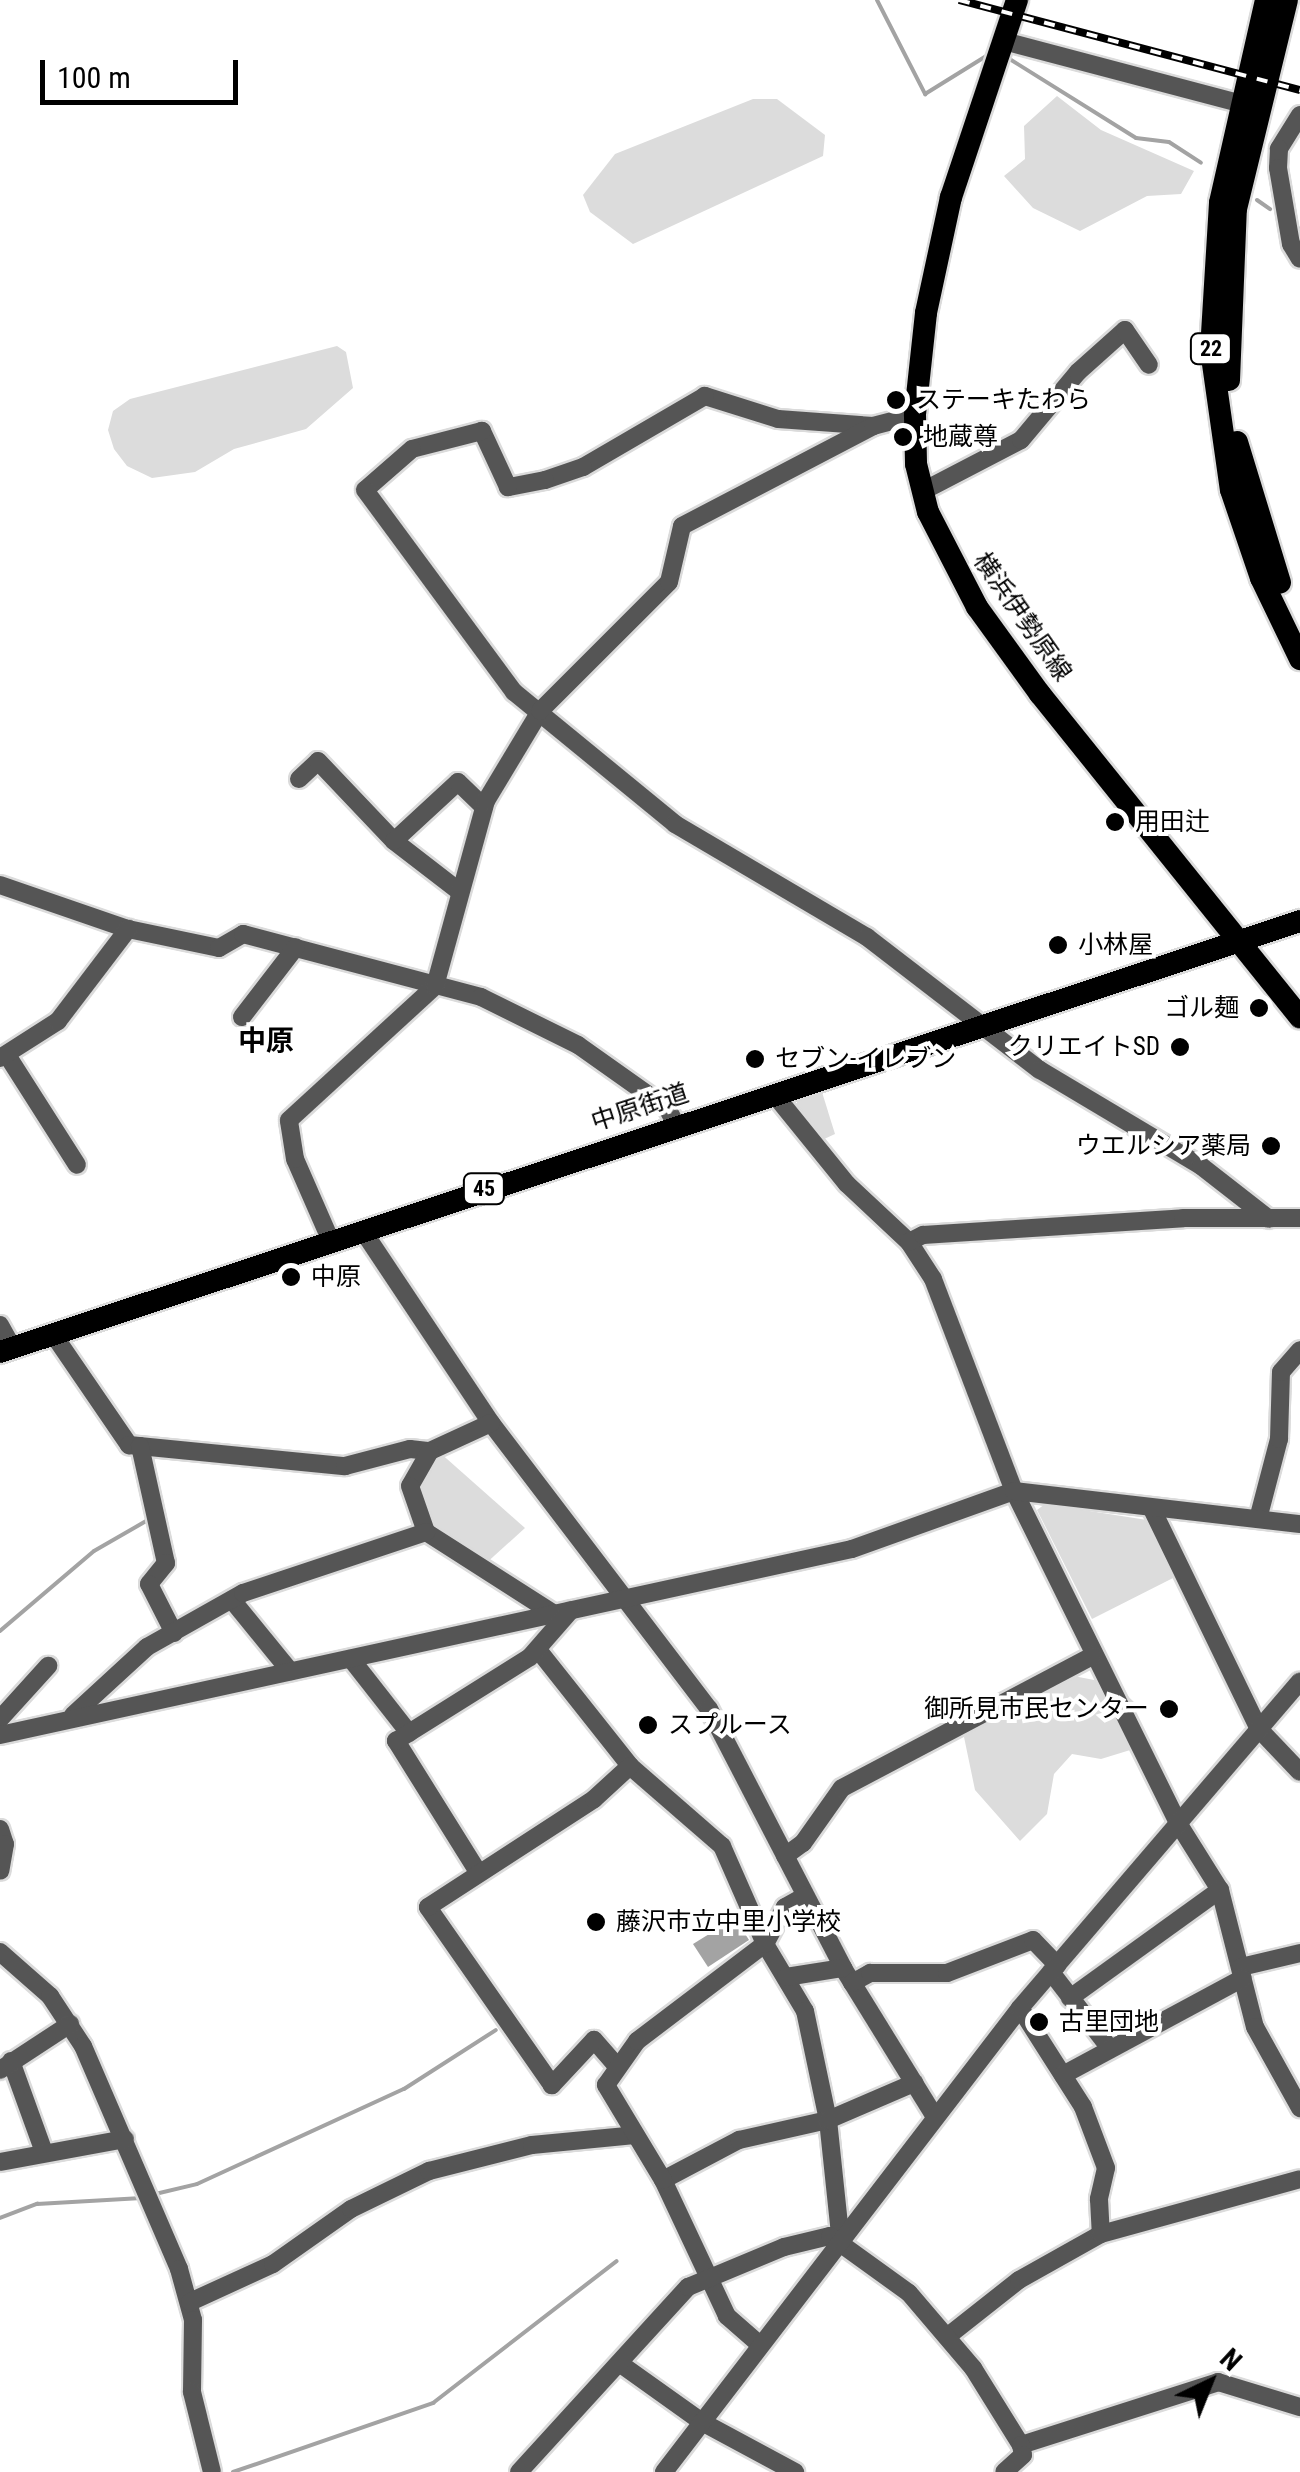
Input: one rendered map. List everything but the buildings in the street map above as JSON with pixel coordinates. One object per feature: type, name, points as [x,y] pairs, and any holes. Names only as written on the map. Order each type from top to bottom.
[{"type":"main road","name":"横浜伊勢原線","points":[[1017,0],[941,235],[915,415],[923,491],[948,558],[976,606],[1154,840],[1300,1017]]},
{"type":"main road","name":"22","points":[[1266,0],[1236,209],[1227,354],[1245,479],[1300,627]]},
{"type":"main road","name":"22","points":[[1287,0],[1250,106],[1213,274],[1219,427],[1231,490],[1261,578],[1300,659]]},
{"type":"main road","name":"中原街道","points":[[6,1350],[676,1124],[1300,921]]},
{"type":"street","points":[[1000,51],[1297,117],[1278,168],[1291,244],[1300,259]]},
{"type":"street","points":[[923,491],[1020,440],[1078,372],[1125,330],[1149,365]]},
{"type":"street","points":[[873,426],[778,420],[705,396],[583,467],[545,480],[508,487],[482,431],[412,449],[364,490],[494,669],[675,824],[788,886],[986,1024],[1040,1070],[1201,1166],[1268,1218]]},
{"type":"street","points":[[330,1239],[295,1158],[290,1120],[434,986],[484,807],[540,711],[669,582],[682,526],[873,426],[915,415]]},
{"type":"street","points":[[299,780],[318,761],[394,841],[459,890]]},
{"type":"street","points":[[394,841],[458,782],[484,807]]},
{"type":"street","points":[[0,885],[128,929],[219,948],[244,934],[480,998],[578,1045],[667,1108],[676,1124]]},
{"type":"street","points":[[76,1164],[4,1057],[58,1022],[128,929]]},
{"type":"street","points":[[242,1016],[296,947]]},
{"type":"street","points":[[774,1094],[846,1184],[909,1242],[952,1320],[1014,1491],[1178,1824],[1220,1890],[1270,2064],[1300,2108]]},
{"type":"street","points":[[909,1242],[979,1231],[1300,1218]]},
{"type":"street","points":[[363,1231],[491,1423],[723,1731],[848,1976],[936,2118]]},
{"type":"street","points":[[0,1325],[6,1350]]},
{"type":"street","points":[[52,1334],[104,1402],[120,1437],[140,1446],[311,1467],[430,1451],[491,1423]]},
{"type":"street","points":[[1258,1519],[1279,1439],[1281,1372],[1300,1350]]},
{"type":"street","points":[[140,1446],[166,1563],[149,1584],[174,1633]]},
{"type":"street","points":[[430,1451],[410,1486],[426,1532],[562,1612]]},
{"type":"street","points":[[0,1734],[866,1544],[1014,1491],[1300,1524]]},
{"type":"street","points":[[1152,1509],[1259,1729],[1300,1772]]},
{"type":"street","points":[[70,1718],[147,1647],[232,1600],[426,1532]]},
{"type":"street","points":[[232,1600],[290,1671]]},
{"type":"street","points":[[478,1872],[396,1741],[539,1651],[562,1612]]},
{"type":"street","points":[[539,1651],[630,1766],[716,1836],[765,1944],[805,2011],[828,2120],[841,2244]]},
{"type":"street","points":[[785,1856],[803,1844],[842,1788],[1092,1656]]},
{"type":"street","points":[[351,1658],[409,1733]]},
{"type":"street","points":[[0,1719],[48,1666]]},
{"type":"street","points":[[664,2472],[1020,2008],[1300,1681]]},
{"type":"street","points":[[615,2064],[594,2040],[552,2084],[428,1906],[594,1800],[630,1766]]},
{"type":"street","points":[[0,1830],[5,1844],[0,1871]]},
{"type":"street","points":[[1070,1998],[1220,1890]]},
{"type":"street","points":[[759,2344],[727,2316],[663,2180],[606,2084],[615,2064],[725,1970],[765,1944],[785,1907],[805,1896]]},
{"type":"street","points":[[786,1976],[948,1973],[1033,1940],[1070,1998],[1108,2046]]},
{"type":"street","points":[[0,1952],[50,1996],[70,2024],[125,2139],[190,2302],[190,2381],[212,2472]]},
{"type":"street","points":[[1063,2075],[1242,1973],[1300,1952]]},
{"type":"street","points":[[1020,2008],[1063,2075],[1106,2168],[1101,2234]]},
{"type":"street","points":[[44,2152],[6,2065],[70,2024]]},
{"type":"street","points":[[663,2180],[772,2128],[828,2120],[914,2083]]},
{"type":"street","points":[[190,2302],[273,2264],[351,2209],[430,2171],[532,2145],[635,2135]]},
{"type":"street","points":[[0,2162],[125,2139]]},
{"type":"street","points":[[948,2336],[1034,2270],[1101,2234],[1300,2179]]},
{"type":"street","points":[[520,2472],[622,2365],[672,2300],[707,2277],[803,2241],[830,2236],[910,2293],[948,2336],[1021,2444],[1022,2455],[1004,2472]]},
{"type":"street","points":[[622,2365],[702,2422],[795,2472]]},
{"type":"street","points":[[1021,2444],[1218,2382],[1300,2407]]},
{"type":"shaded area","points":[[1057,96],[1101,130],[1194,171],[1181,194],[1147,196],[1080,231],[1033,208],[1004,176],[1025,159],[1024,126]]},
{"type":"shaded area","points":[[753,99],[777,99],[825,135],[823,156],[633,244],[590,212],[583,195],[615,154]]},
{"type":"shaded area","points":[[337,346],[346,352],[353,388],[306,429],[234,449],[195,472],[152,478],[127,466],[114,449],[108,430],[113,411],[130,399]]},
{"type":"shaded area","points":[[821,1089],[835,1134],[822,1140],[797,1112],[797,1101]]},
{"type":"shaded area","points":[[438,1451],[525,1528],[483,1566],[433,1530],[415,1486]]},
{"type":"shaded area","points":[[1045,1504],[1147,1520],[1175,1577],[1092,1619],[1037,1510]]},
{"type":"shaded area","points":[[1063,1674],[1115,1684],[1134,1702],[1140,1747],[1101,1759],[1072,1754],[1054,1774],[1047,1814],[1020,1841],[975,1790],[964,1737],[972,1717]]},
{"type":"shaded area","points":[[735,1918],[749,1940],[708,1967],[693,1944]]},
{"type":"waterway","points":[[877,0],[925,94],[988,55]]},
{"type":"waterway","points":[[1008,58],[1136,138],[1169,142],[1201,163]]},
{"type":"waterway","points":[[1257,200],[1270,209]]},
{"type":"waterway","points":[[1298,228],[1300,233]]},
{"type":"waterway","points":[[0,1631],[94,1551],[148,1520]]},
{"type":"waterway","points":[[151,2195],[197,2184],[404,2089],[496,2030]]},
{"type":"waterway","points":[[0,2218],[37,2204],[142,2198]]},
{"type":"waterway","points":[[233,2472],[433,2403],[617,2261]]},
{"type":"railway","points":[[959,0],[1300,90]]},
{"type":"place","name":"ステーキたわら","points":[[896,400]]},
{"type":"place","name":"地蔵尊","points":[[903,437]]},
{"type":"place","name":"用田辻","points":[[1115,822]]},
{"type":"place","name":"小林屋","points":[[1058,945]]},
{"type":"place","name":"ゴル麺","points":[[1259,1008]]},
{"type":"place","name":"クリエイトSD","points":[[1180,1047]]},
{"type":"place","name":"セブン-イレブン","points":[[755,1059]]},
{"type":"place","name":"ウエルシア薬局","points":[[1271,1146]]},
{"type":"place","name":"中原","points":[[291,1277]]},
{"type":"place","name":"御所見市民センター","points":[[1169,1709]]},
{"type":"place","name":"スプルース","points":[[648,1725]]},
{"type":"place","name":"藤沢市立中里小学校","points":[[596,1922]]},
{"type":"place","name":"古里団地","points":[[1039,2022]]},
{"type":"district","name":"中原","points":[[266,1041]]}]
